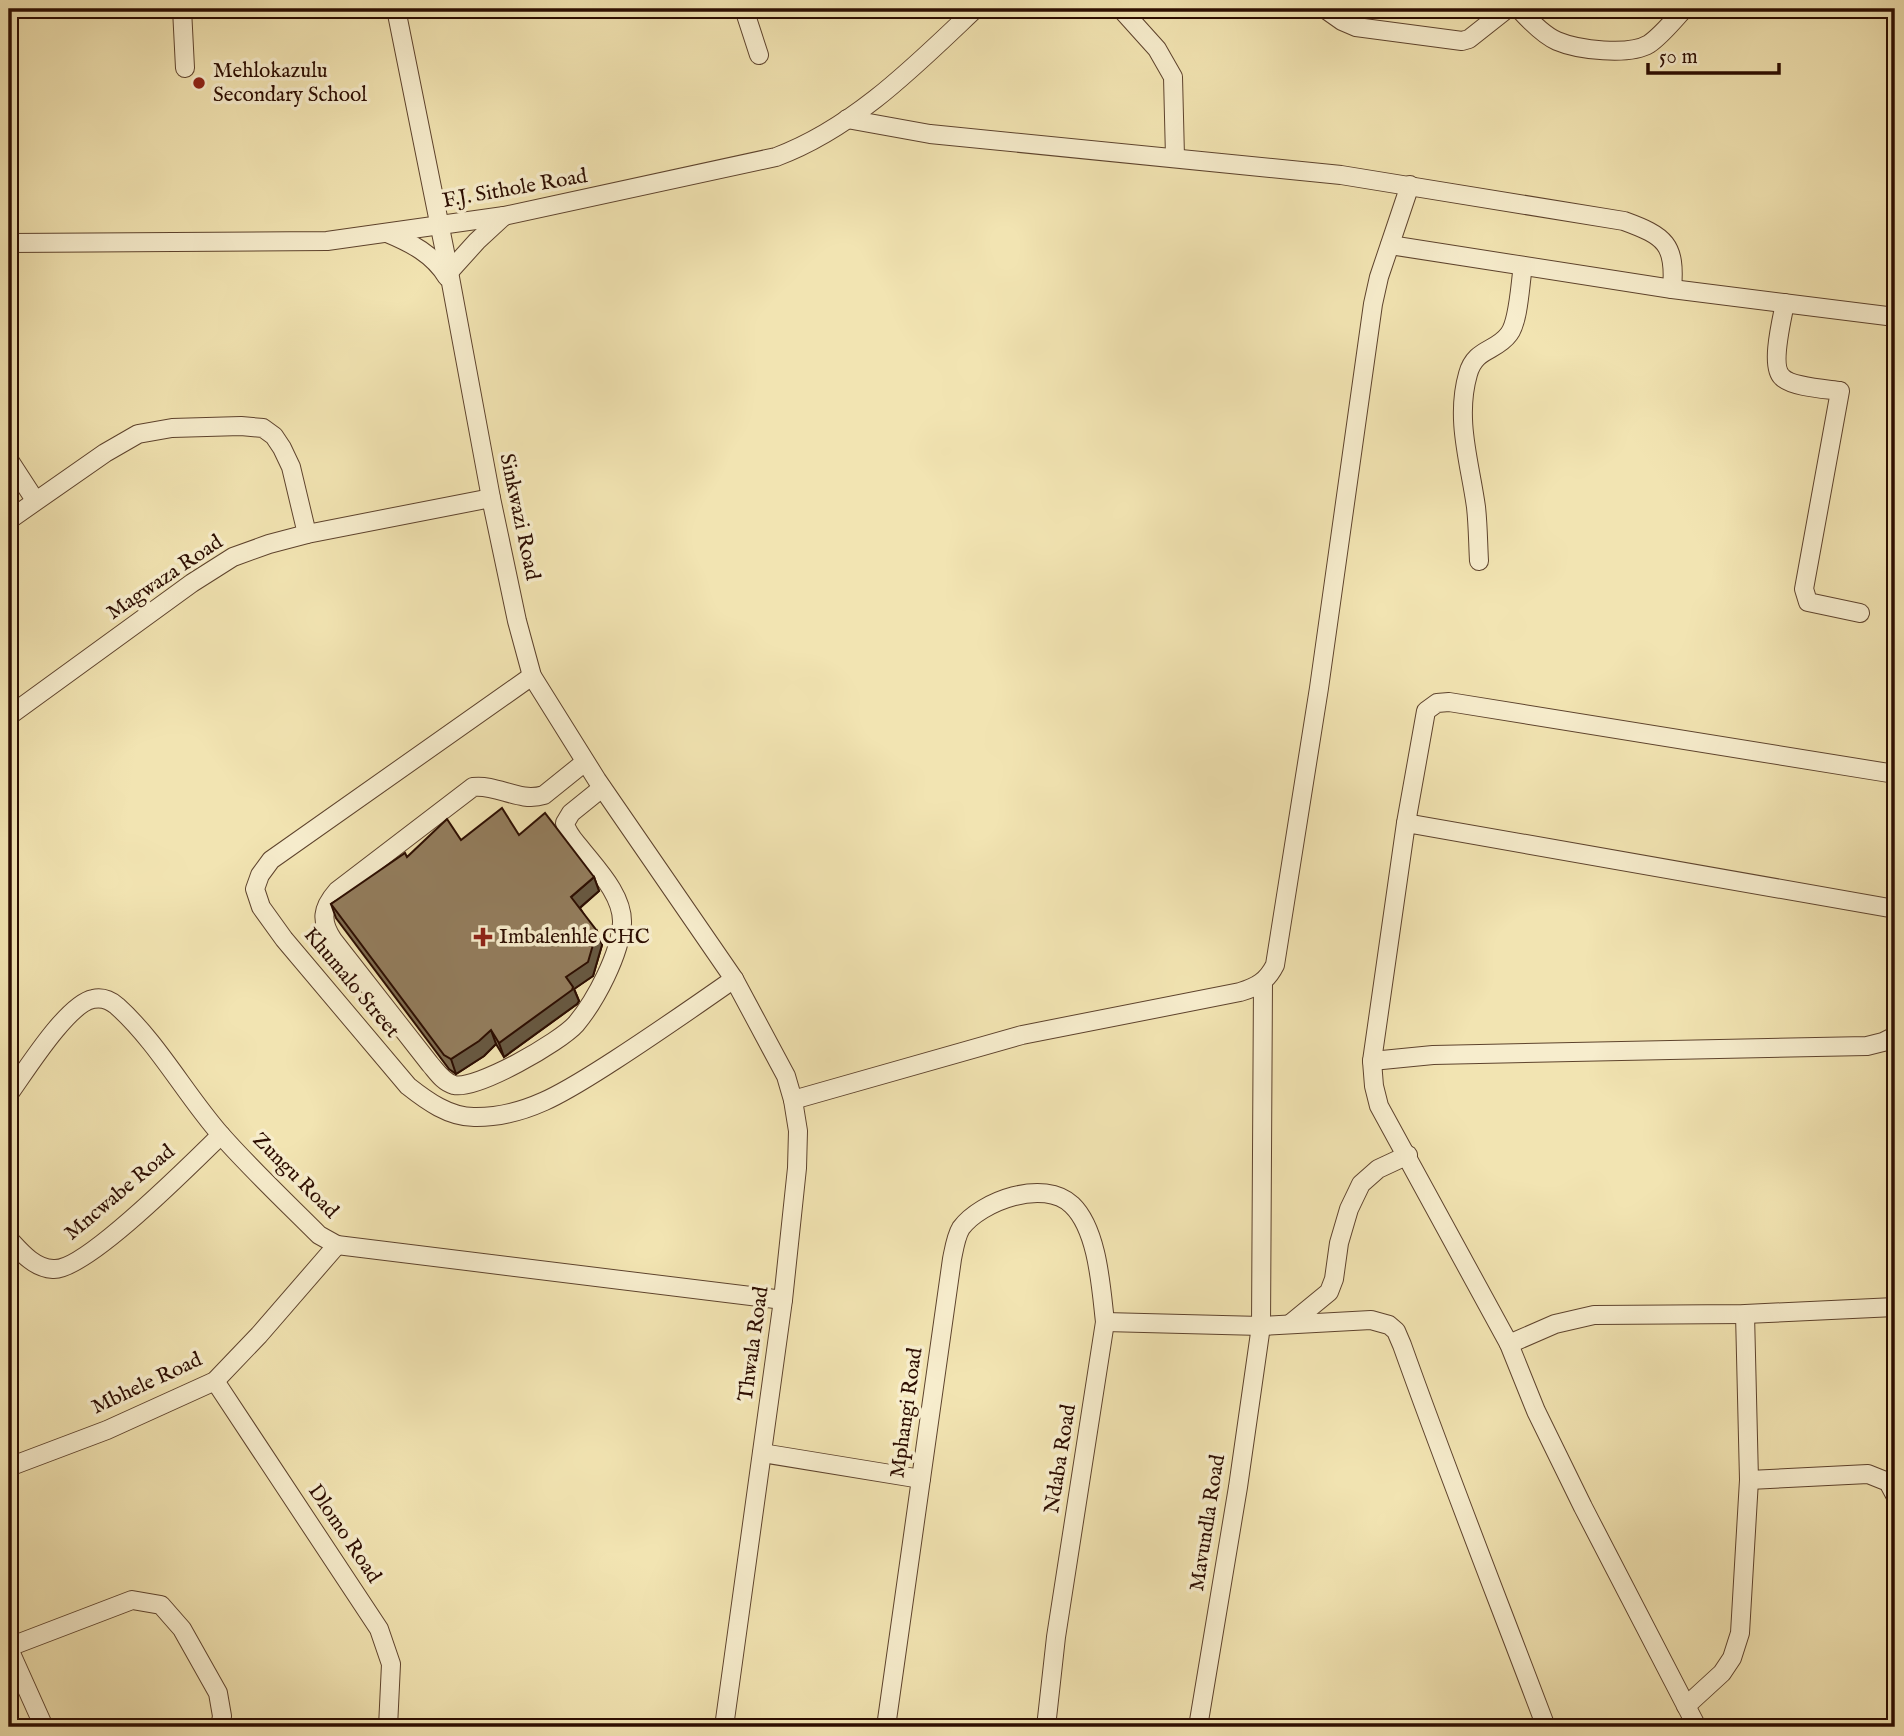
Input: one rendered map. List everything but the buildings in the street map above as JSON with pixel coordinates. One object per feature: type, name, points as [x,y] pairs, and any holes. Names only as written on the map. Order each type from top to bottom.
[{"type":"street","points":[[182,9],[185,68]]},
{"type":"street","name":"Sinkwazi Road","points":[[396,9],[451,279],[491,499],[517,621],[532,676],[602,788],[734,979]]},
{"type":"street","points":[[744,9],[759,55]]},
{"type":"street","name":"F.J. Sithole Road","points":[[9,243],[327,241],[505,216],[776,157],[799,149],[847,119],[887,88],[975,9]]},
{"type":"street","points":[[1121,9],[1157,50],[1173,77],[1175,157]]},
{"type":"street","points":[[1325,9],[1356,27],[1462,41],[1469,39],[1507,9]]},
{"type":"street","points":[[1519,9],[1530,21],[1556,40],[1584,48],[1619,51],[1648,45],[1684,9]]},
{"type":"street","points":[[847,119],[930,134],[1175,157],[1410,185],[1624,221],[1649,230],[1660,238],[1670,251],[1674,265],[1672,289]]},
{"type":"street","points":[[793,1100],[1022,1035],[1240,992],[1263,982],[1270,975],[1275,965],[1319,688],[1373,304],[1410,185]]},
{"type":"street","points":[[387,233],[429,254],[451,279],[477,241],[505,216]]},
{"type":"street","points":[[1390,245],[1672,289],[1895,317]]},
{"type":"street","points":[[1479,561],[1476,510],[1462,424],[1463,398],[1474,359],[1512,330],[1523,266]]},
{"type":"street","points":[[1785,303],[1776,366],[1782,378],[1793,383],[1840,391],[1804,597],[1808,602],[1860,612]]},
{"type":"street","points":[[9,520],[35,500],[138,434],[172,428],[241,426],[263,428],[274,436],[291,467],[307,534]]},
{"type":"street","points":[[9,460],[35,500]]},
{"type":"street","name":"Magwaza Road","points":[[9,716],[223,563],[269,544],[307,534],[491,499]]},
{"type":"street","name":"Khumalo Street","points":[[532,676],[271,860],[260,875],[255,889],[261,907],[284,939],[408,1086],[429,1103],[472,1118],[530,1108],[562,1093],[652,1037],[734,979]]},
{"type":"street","points":[[1697,1727],[1583,1507],[1536,1411],[1509,1344],[1408,1155],[1379,1107],[1372,1061],[1406,823],[1426,711],[1437,703],[1449,702],[1895,774]]},
{"type":"street","points":[[585,762],[544,795],[537,797],[524,797],[488,787],[473,787],[337,891],[325,909],[324,925],[333,940],[430,1064],[451,1084],[480,1080],[548,1046],[574,1026],[596,994],[617,951],[621,935],[621,909],[604,879],[570,835],[565,823],[570,813],[602,788]]},
{"type":"street","points":[[1406,823],[1895,909]]},
{"type":"street","name":"Thwala Road","points":[[724,1727],[783,1300],[797,1168],[798,1131],[786,1076],[734,979]]},
{"type":"street","name":"Mavundla Road","points":[[1198,1727],[1238,1487],[1261,1326],[1263,982]]},
{"type":"street","name":"Zungu Road","points":[[9,1094],[76,1008],[90,999],[102,998],[115,1003],[139,1028],[221,1135],[319,1235],[337,1245],[783,1300]]},
{"type":"street","points":[[1372,1061],[1433,1055],[1867,1046],[1895,1036]]},
{"type":"street","name":"Mncwabe Road","points":[[9,1240],[25,1257],[42,1267],[55,1270],[71,1265],[106,1241],[221,1135]]},
{"type":"street","points":[[1290,1324],[1329,1292],[1349,1209],[1361,1184],[1378,1169],[1408,1155]]},
{"type":"street","name":"Mphangi Road","points":[[886,1727],[952,1259],[959,1231],[972,1216],[1009,1197],[1035,1194],[1056,1196],[1071,1204]]},
{"type":"street","name":"Ndaba Road","points":[[1046,1727],[1056,1637],[1105,1322],[1101,1284],[1091,1238],[1071,1204]]},
{"type":"street","name":"Mbhele Road","points":[[9,1467],[107,1430],[215,1381],[337,1245]]},
{"type":"street","points":[[1509,1344],[1555,1324],[1594,1315],[1745,1314],[1895,1307]]},
{"type":"street","points":[[1686,1706],[1722,1673],[1732,1658],[1740,1633],[1749,1480],[1745,1314]]},
{"type":"street","points":[[1105,1322],[1261,1326],[1371,1320],[1389,1325],[1396,1331],[1546,1727]]},
{"type":"street","name":"Dlomo Road","points":[[215,1381],[379,1629],[391,1664],[388,1727]]},
{"type":"street","points":[[762,1453],[921,1479]]},
{"type":"street","points":[[1749,1480],[1868,1474],[1888,1482],[1895,1495]]},
{"type":"street","points":[[44,1727],[9,1648],[132,1600],[161,1605],[182,1629],[218,1693],[222,1716],[220,1727]]},
{"type":"place","name":"Mehlokazulu Secondary School","points":[[199,83]]},
{"type":"place","name":"Imbalenhle CHC","points":[[483,937]]}]
